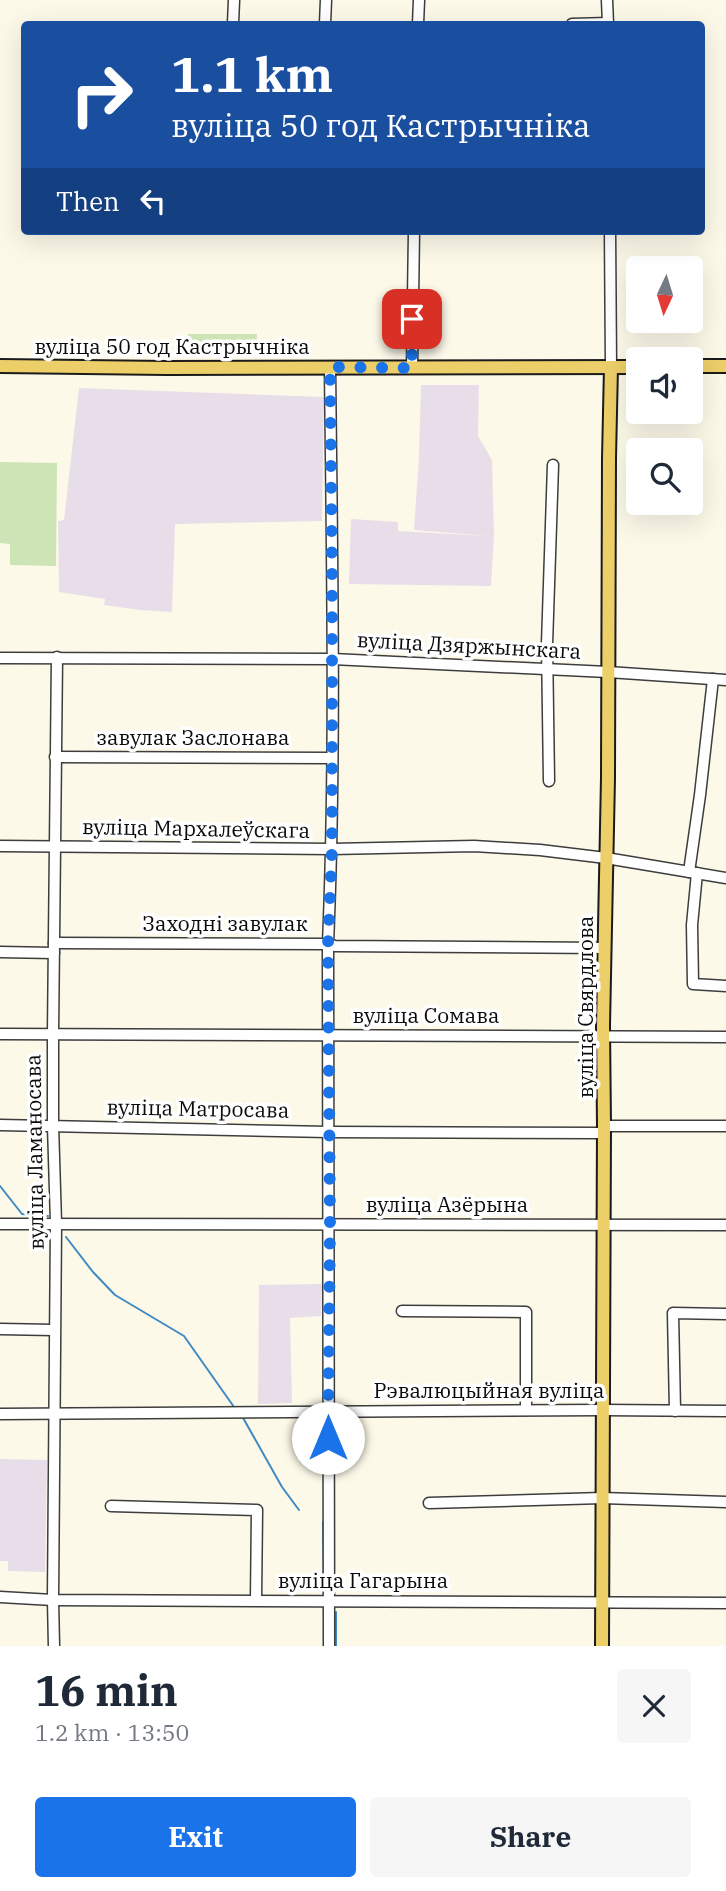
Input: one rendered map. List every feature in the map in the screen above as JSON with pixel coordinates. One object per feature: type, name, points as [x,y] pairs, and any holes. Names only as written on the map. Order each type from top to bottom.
[{"type":"main road","name":"вуліца 50 год Кастрычніка","points":[[0,366],[626,367]]},
{"type":"main road","points":[[703,366],[726,366]]},
{"type":"main road","name":"вуліца Свярдлова","points":[[602,1646],[603,1036],[611,368]]},
{"type":"street","points":[[233,21],[234,0]]},
{"type":"street","points":[[325,21],[326,0]]},
{"type":"street","points":[[418,21],[419,0]]},
{"type":"street","points":[[607,0],[608,21]]},
{"type":"street","points":[[412,368],[414,235]]},
{"type":"street","points":[[610,235],[611,368]]},
{"type":"street","points":[[329,1646],[328,944],[332,849],[330,367]]},
{"type":"street","points":[[549,781],[546,669],[554,464]]},
{"type":"street","name":"вуліца Ламаносава","points":[[54,1646],[56,1223],[53,1034],[57,657]]},
{"type":"street","name":"вуліца Дзяржынскага","points":[[0,658],[332,659],[726,680]]},
{"type":"street","points":[[713,679],[693,873],[693,985],[726,986]]},
{"type":"street","name":"завулак Заслонава","points":[[55,757],[332,758]]},
{"type":"street","name":"вуліца Мархалеўскага","points":[[0,846],[332,849],[474,846],[606,858],[726,878]]},
{"type":"street","name":"Заходні завулак","points":[[0,952],[54,948],[328,944],[605,948]]},
{"type":"street","name":"вуліца Сомава","points":[[0,1034],[726,1037]]},
{"type":"street","name":"вуліца Матросава","points":[[0,1125],[328,1132],[604,1130],[726,1126]]},
{"type":"street","name":"вуліца Азёрына","points":[[0,1224],[726,1225]]},
{"type":"street","points":[[402,1311],[526,1312],[526,1410]]},
{"type":"street","points":[[675,1411],[673,1313],[726,1314]]},
{"type":"street","points":[[0,1329],[54,1330]]},
{"type":"street","name":"Рэвалюцыйная вуліца","points":[[0,1414],[726,1411]]},
{"type":"street","points":[[429,1503],[602,1498],[726,1502]]},
{"type":"street","points":[[111,1506],[257,1510],[256,1600]]},
{"type":"street","name":"вуліца Гагарына","points":[[0,1597],[53,1600],[726,1603]]},
{"type":"shaded area","points":[[421,385],[479,385],[478,436],[492,460],[494,536],[491,586],[349,584],[351,519],[398,522],[398,531],[489,536],[414,530]]},
{"type":"shaded area","points":[[79,388],[324,397],[322,521],[175,524],[172,612],[104,605],[105,599],[59,592],[58,521],[64,520]]},
{"type":"shaded area","points":[[322,1284],[321,1316],[290,1318],[292,1403],[258,1404],[259,1285]]},
{"type":"shaded area","points":[[0,1459],[47,1460],[45,1572],[8,1571],[8,1561],[0,1561]]},
{"type":"green space","points":[[188,334],[257,334],[256,348],[188,347]]},
{"type":"green space","points":[[0,462],[57,463],[56,566],[10,565],[10,544],[0,543]]},
{"type":"waterway","points":[[0,1186],[22,1214],[48,1216]]},
{"type":"waterway","points":[[66,1237],[115,1295],[184,1336],[234,1407]]},
{"type":"waterway","points":[[242,1416],[282,1487],[299,1510]]},
{"type":"waterway","points":[[323,1522],[324,1593]]},
{"type":"waterway","points":[[336,1612],[336,1646]]},
{"type":"route","points":[[328,1438],[328,944],[332,849],[330,367],[412,368],[412,319]]}]
